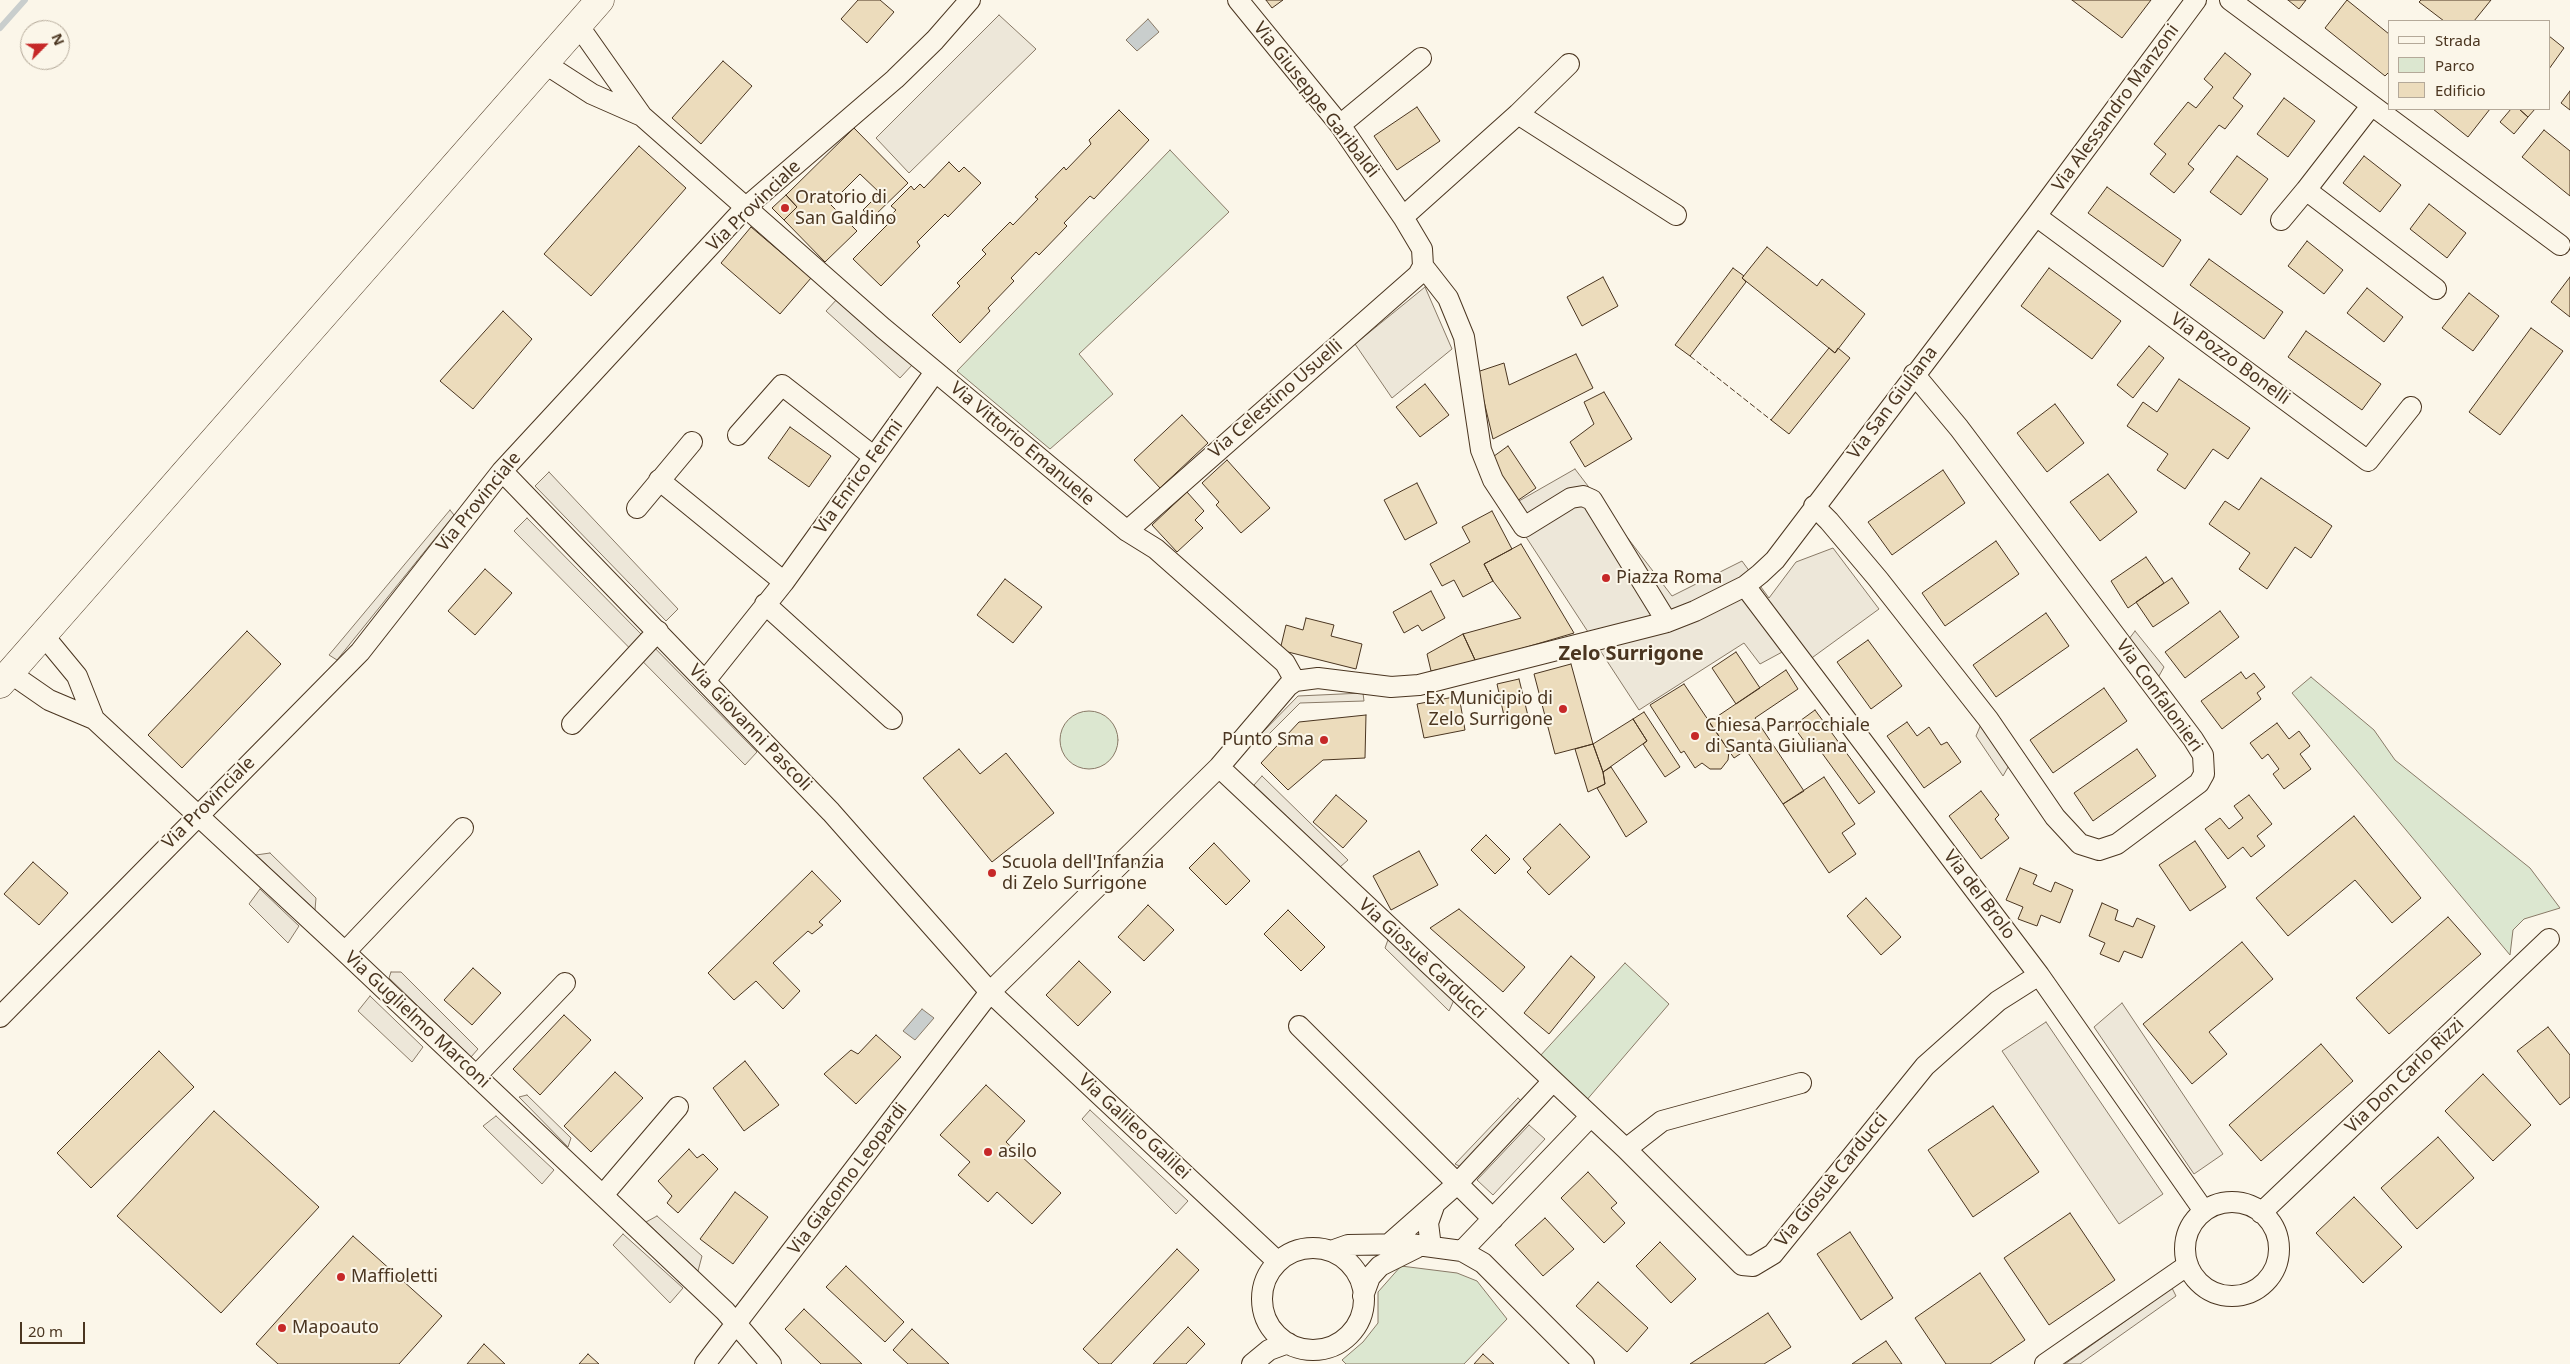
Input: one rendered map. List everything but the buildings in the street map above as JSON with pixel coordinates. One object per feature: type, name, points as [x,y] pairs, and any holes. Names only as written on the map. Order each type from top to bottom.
[{"type":"main road","points":[[5,679],[600,0]]},
{"type":"street","name":"Via Provinciale","points":[[0,1017],[197,815],[360,652],[502,471],[745,208],[895,79],[970,0]]},
{"type":"street","name":"Via Giuseppe Garibaldi","points":[[1238,0],[1340,125],[1404,217],[1422,250],[1423,266],[1448,298],[1464,337],[1481,450],[1493,480],[1524,527],[1571,498],[1583,496],[1592,500],[1667,622]]},
{"type":"street","name":"Via Alessandro Manzoni","points":[[2036,216],[2196,0]]},
{"type":"street","points":[[2230,0],[2560,245]]},
{"type":"street","points":[[578,25],[613,72],[642,116]]},
{"type":"street","points":[[1340,125],[1421,58]]},
{"type":"street","points":[[544,62],[592,94],[642,116]]},
{"type":"street","points":[[1404,217],[1518,114],[1569,64]]},
{"type":"street","points":[[2280,220],[2306,190],[2371,106]]},
{"type":"street","points":[[1518,114],[1676,215]]},
{"type":"street","name":"Via Vittorio Emanuele","points":[[642,116],[745,208],[935,372],[1127,530],[1156,549],[1285,663],[1295,681]]},
{"type":"street","points":[[2306,190],[2436,290]]},
{"type":"street","name":"Via San Giuliana","points":[[1745,586],[1775,560],[1914,374],[2036,216]]},
{"type":"street","name":"Via Pozzo Bonelli","points":[[2036,216],[2368,462],[2411,407]]},
{"type":"street","name":"Via Celestino Usuelli","points":[[1127,530],[1418,275],[1423,266]]},
{"type":"street","name":"Via Enrico Fermi","points":[[705,680],[784,582],[935,372]]},
{"type":"street","name":"Via Confalonieri","points":[[1814,506],[1878,579],[1988,719],[2055,817],[2080,844],[2099,850],[2117,844],[2199,783],[2204,774],[2203,755],[2193,739],[1971,444],[1914,374]]},
{"type":"street","points":[[738,435],[782,385],[873,456]]},
{"type":"street","points":[[637,508],[692,442]]},
{"type":"street","name":"Via Giovanni Pascoli","points":[[502,471],[831,812],[990,992]]},
{"type":"street","points":[[659,480],[784,582]]},
{"type":"street","points":[[1295,681],[1318,678],[1391,687],[1419,685],[1530,656],[1605,640],[1667,622],[1695,611],[1745,586]]},
{"type":"street","name":"Via del Brolo","points":[[1745,586],[2039,975],[2204,1211]]},
{"type":"street","points":[[765,604],[892,719]]},
{"type":"street","points":[[572,724],[658,631]]},
{"type":"street","name":"Via Guglielmo Marconi","points":[[44,636],[77,676],[94,720]]},
{"type":"street","name":"Via Guglielmo Marconi","points":[[5,679],[94,720],[345,952],[603,1195],[737,1323],[770,1364]]},
{"type":"street","name":"Via Giacomo Leopardi","points":[[705,1364],[990,992],[1219,767],[1279,693],[1295,681]]},
{"type":"street","name":"Via Giosuè Carducci","points":[[1219,767],[1552,1082],[1626,1149],[1742,1265],[1753,1266],[1773,1254],[1925,1066],[1998,1001],[2039,975]]},
{"type":"street","points":[[345,952],[463,828]]},
{"type":"street","name":"Via Don Carlo Rizzi","points":[[2262,1213],[2549,939]]},
{"type":"street","points":[[476,1076],[565,983]]},
{"type":"street","name":"Via Galileo Galilei","points":[[990,992],[1278,1262]]},
{"type":"street","points":[[1299,1026],[1493,1219]]},
{"type":"street","points":[[1389,1244],[1457,1184],[1552,1082]]},
{"type":"street","points":[[1626,1149],[1662,1121],[1801,1083]]},
{"type":"street","points":[[603,1195],[678,1107]]},
{"type":"street","points":[[1462,1251],[1590,1117]]},
{"type":"street","points":[[2233,1202],[2248,1205],[2262,1213],[2272,1225],[2278,1239],[2278,1255],[2274,1270],[2265,1283],[2252,1292],[2237,1296],[2214,1292],[2195,1278],[2188,1265],[2185,1250],[2187,1235],[2194,1222],[2204,1211],[2218,1204],[2233,1202]]},
{"type":"street","points":[[1426,1247],[1428,1223],[1434,1206]]},
{"type":"street","points":[[1331,1251],[1348,1245],[1389,1244],[1410,1244],[1462,1251],[1483,1263],[1584,1364]]},
{"type":"street","points":[[1363,1296],[1361,1285],[1353,1269],[1341,1257],[1331,1251],[1320,1248],[1303,1249],[1287,1255],[1278,1262],[1265,1282],[1262,1305],[1270,1327],[1288,1343],[1299,1348],[1316,1349],[1334,1345],[1344,1339],[1359,1320],[1363,1296],[1370,1277],[1380,1266],[1393,1258],[1426,1247]]},
{"type":"street","points":[[2045,1364],[2188,1265]]},
{"type":"street","points":[[1252,1364],[1270,1350],[1288,1343]]},
{"type":"green space","points":[[1170,150],[1229,212],[1079,354],[1113,394],[1050,449],[957,371]]},
{"type":"green space","points":[[2311,677],[2374,730],[2395,760],[2530,868],[2560,908],[2524,919],[2513,930],[2510,955],[2292,693]]},
{"type":"green space","points":[[1083,711],[1095,711],[1110,719],[1118,734],[1118,746],[1110,761],[1095,769],[1083,769],[1068,761],[1060,746],[1060,734],[1068,719]]},
{"type":"green space","points":[[1625,963],[1669,1004],[1585,1102],[1540,1056]]},
{"type":"green space","points":[[1401,1266],[1457,1273],[1477,1281],[1507,1319],[1464,1364],[1346,1364],[1342,1360],[1363,1342],[1378,1323],[1378,1292]]},
{"type":"shaded area","points":[[999,15],[1036,49],[909,173],[876,138]]},
{"type":"shaded area","points":[[1148,19],[1159,32],[1137,51],[1126,40]]},
{"type":"shaded area","points":[[1425,287],[1452,349],[1392,398],[1355,344]]},
{"type":"shaded area","points":[[839,297],[913,364],[900,378],[826,311]]},
{"type":"shaded area","name":"Piazza Roma","points":[[1575,469],[1672,596],[1742,561],[1769,598],[1796,562],[1833,548],[1879,609],[1809,660],[1797,644],[1760,664],[1744,643],[1639,710],[1526,537],[1505,509]]},
{"type":"shaded area","points":[[549,472],[678,609],[666,621],[535,486]]},
{"type":"shaded area","points":[[450,510],[454,515],[337,660],[329,655]]},
{"type":"shaded area","points":[[527,518],[757,752],[745,765],[514,531]]},
{"type":"shaded area","points":[[2135,631],[2164,667],[2155,683],[2126,643]]},
{"type":"shaded area","points":[[1363,693],[1364,701],[1300,703],[1261,742],[1257,738],[1298,696]]},
{"type":"shaded area","points":[[1982,722],[2011,762],[2003,776],[1976,736]]},
{"type":"shaded area","points":[[1262,776],[1348,860],[1340,867],[1254,785]]},
{"type":"shaded area","points":[[270,853],[316,898],[315,910],[256,855]]},
{"type":"shaded area","points":[[260,889],[299,926],[288,943],[249,904]]},
{"type":"shaded area","points":[[1389,937],[1454,1000],[1449,1011],[1385,948]]},
{"type":"shaded area","points":[[391,972],[401,972],[478,1049],[471,1057],[389,978]]},
{"type":"shaded area","points":[[370,996],[423,1047],[412,1062],[358,1011]]},
{"type":"shaded area","points":[[2122,1003],[2223,1154],[2194,1174],[2094,1027]]},
{"type":"shaded area","points":[[922,1009],[934,1018],[915,1040],[903,1031]]},
{"type":"shaded area","points":[[2046,1022],[2163,1194],[2119,1224],[2002,1051]]},
{"type":"shaded area","points":[[527,1095],[571,1138],[568,1147],[519,1097]]},
{"type":"shaded area","points":[[1518,1098],[1522,1102],[1461,1167],[1455,1164]]},
{"type":"shaded area","points":[[1090,1110],[1188,1201],[1176,1214],[1082,1119]]},
{"type":"shaded area","points":[[496,1116],[554,1170],[542,1184],[483,1126]]},
{"type":"shaded area","points":[[1529,1125],[1545,1139],[1493,1195],[1477,1180]]},
{"type":"shaded area","points":[[657,1216],[702,1256],[698,1271],[646,1222]]},
{"type":"shaded area","points":[[623,1234],[683,1288],[670,1303],[613,1245]]},
{"type":"shaded area","points":[[2172,1288],[2176,1296],[2080,1364],[2065,1364]]},
{"type":"waterway","points":[[0,28],[25,0]]},
{"type":"fence","points":[[1690,356],[1771,420]]},
{"type":"place","name":"Oratorio di San Galdino","points":[[785,208]]},
{"type":"place","name":"Piazza Roma","points":[[1606,578]]},
{"type":"place","name":"Ex Municipio di Zelo Surrigone","points":[[1563,709]]},
{"type":"place","name":"Chiesa Parrocchiale di Santa Giuliana","points":[[1695,736]]},
{"type":"place","name":"Punto Sma","points":[[1324,740]]},
{"type":"place","name":"Scuola dell'Infanzia di Zelo Surrigone","points":[[992,873]]},
{"type":"place","name":"asilo","points":[[988,1152]]},
{"type":"place","name":"Maffioletti","points":[[341,1277]]},
{"type":"place","name":"Mapoauto","points":[[282,1328]]},
{"type":"district","name":"Zelo Surrigone","points":[[1631,654]]}]
